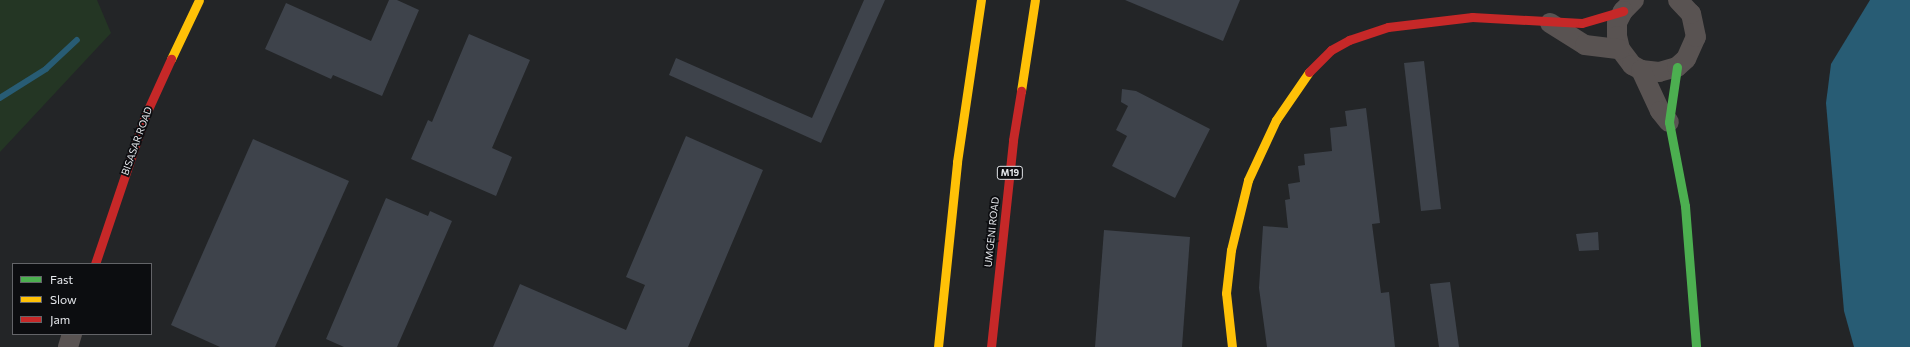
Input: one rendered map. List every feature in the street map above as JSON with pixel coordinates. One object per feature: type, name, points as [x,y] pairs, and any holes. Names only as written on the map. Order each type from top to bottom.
[{"type":"main road","name":"BISASAR ROAD","points":[[95,263],[145,116],[199,0]]},
{"type":"main road","points":[[938,347],[957,162],[981,0]]},
{"type":"main road","name":"UMGENI ROAD","points":[[991,347],[1013,140],[1035,0]]},
{"type":"main road","points":[[1232,347],[1226,293],[1234,231],[1248,180],[1276,120],[1307,74],[1331,50],[1349,40],[1388,27],[1472,17],[1550,23],[1582,23],[1628,6]]},
{"type":"main road","points":[[1677,67],[1669,122],[1684,198],[1696,347]]},
{"type":"street","points":[[1641,70],[1660,72],[1677,67],[1686,59],[1696,37],[1691,14],[1678,0]]},
{"type":"street","points":[[1628,6],[1617,30],[1620,49],[1625,58],[1641,70],[1660,111],[1669,122]]},
{"type":"street","points":[[1550,23],[1585,45],[1620,49]]},
{"type":"street","points":[[68,347],[72,335]]},
{"type":"green space","points":[[0,0],[97,0],[111,33],[0,152]]},
{"type":"water","points":[[1870,0],[1910,0],[1910,347],[1854,347],[1844,311],[1826,103],[1831,64]]},
{"type":"building","points":[[389,0],[397,0],[419,10],[382,96],[333,75],[331,79],[265,49],[286,3],[371,41]]},
{"type":"building","points":[[864,0],[885,0],[821,143],[669,75],[676,58],[812,118]]},
{"type":"building","points":[[1125,0],[1240,0],[1223,41]]},
{"type":"building","points":[[469,34],[530,60],[492,148],[512,157],[496,196],[411,159],[428,120],[432,122]]},
{"type":"building","points":[[1424,61],[1441,209],[1421,211],[1404,63]]},
{"type":"building","points":[[1122,89],[1136,91],[1210,129],[1175,198],[1112,166],[1127,136],[1116,130],[1128,106],[1121,102]]},
{"type":"building","points":[[1366,108],[1380,223],[1372,224],[1381,293],[1389,292],[1395,347],[1267,347],[1259,288],[1263,226],[1288,228],[1285,200],[1290,199],[1288,184],[1300,182],[1298,166],[1305,165],[1304,154],[1332,151],[1330,128],[1347,126],[1345,111]]},
{"type":"building","points":[[686,136],[763,170],[688,347],[493,347],[520,284],[626,330],[645,285],[626,277]]},
{"type":"building","points":[[253,139],[349,181],[275,347],[220,347],[171,325]]},
{"type":"building","points":[[386,198],[428,216],[430,211],[452,221],[397,347],[344,347],[326,339]]},
{"type":"building","points":[[1104,230],[1190,237],[1182,347],[1095,347]]},
{"type":"building","points":[[1598,232],[1599,250],[1579,251],[1576,234]]},
{"type":"building","points":[[1450,282],[1459,347],[1439,347],[1430,284]]},
{"type":"waterway","points":[[0,98],[46,69],[77,40]]},
{"type":"traffic: fast","points":[[1677,67],[1669,122],[1685,206],[1696,347]]},
{"type":"traffic: slow","points":[[171,59],[199,0]]},
{"type":"traffic: slow","points":[[938,347],[957,162],[981,0]]},
{"type":"traffic: slow","points":[[1021,91],[1035,0]]},
{"type":"traffic: slow","points":[[1232,347],[1226,293],[1231,250],[1248,180],[1276,120],[1309,72]]},
{"type":"traffic: jam","points":[[1309,72],[1331,50],[1349,40],[1388,27],[1472,17],[1582,23],[1623,11]]},
{"type":"traffic: jam","points":[[95,263],[145,116],[171,59]]},
{"type":"traffic: jam","points":[[991,347],[1013,140],[1021,91]]}]
